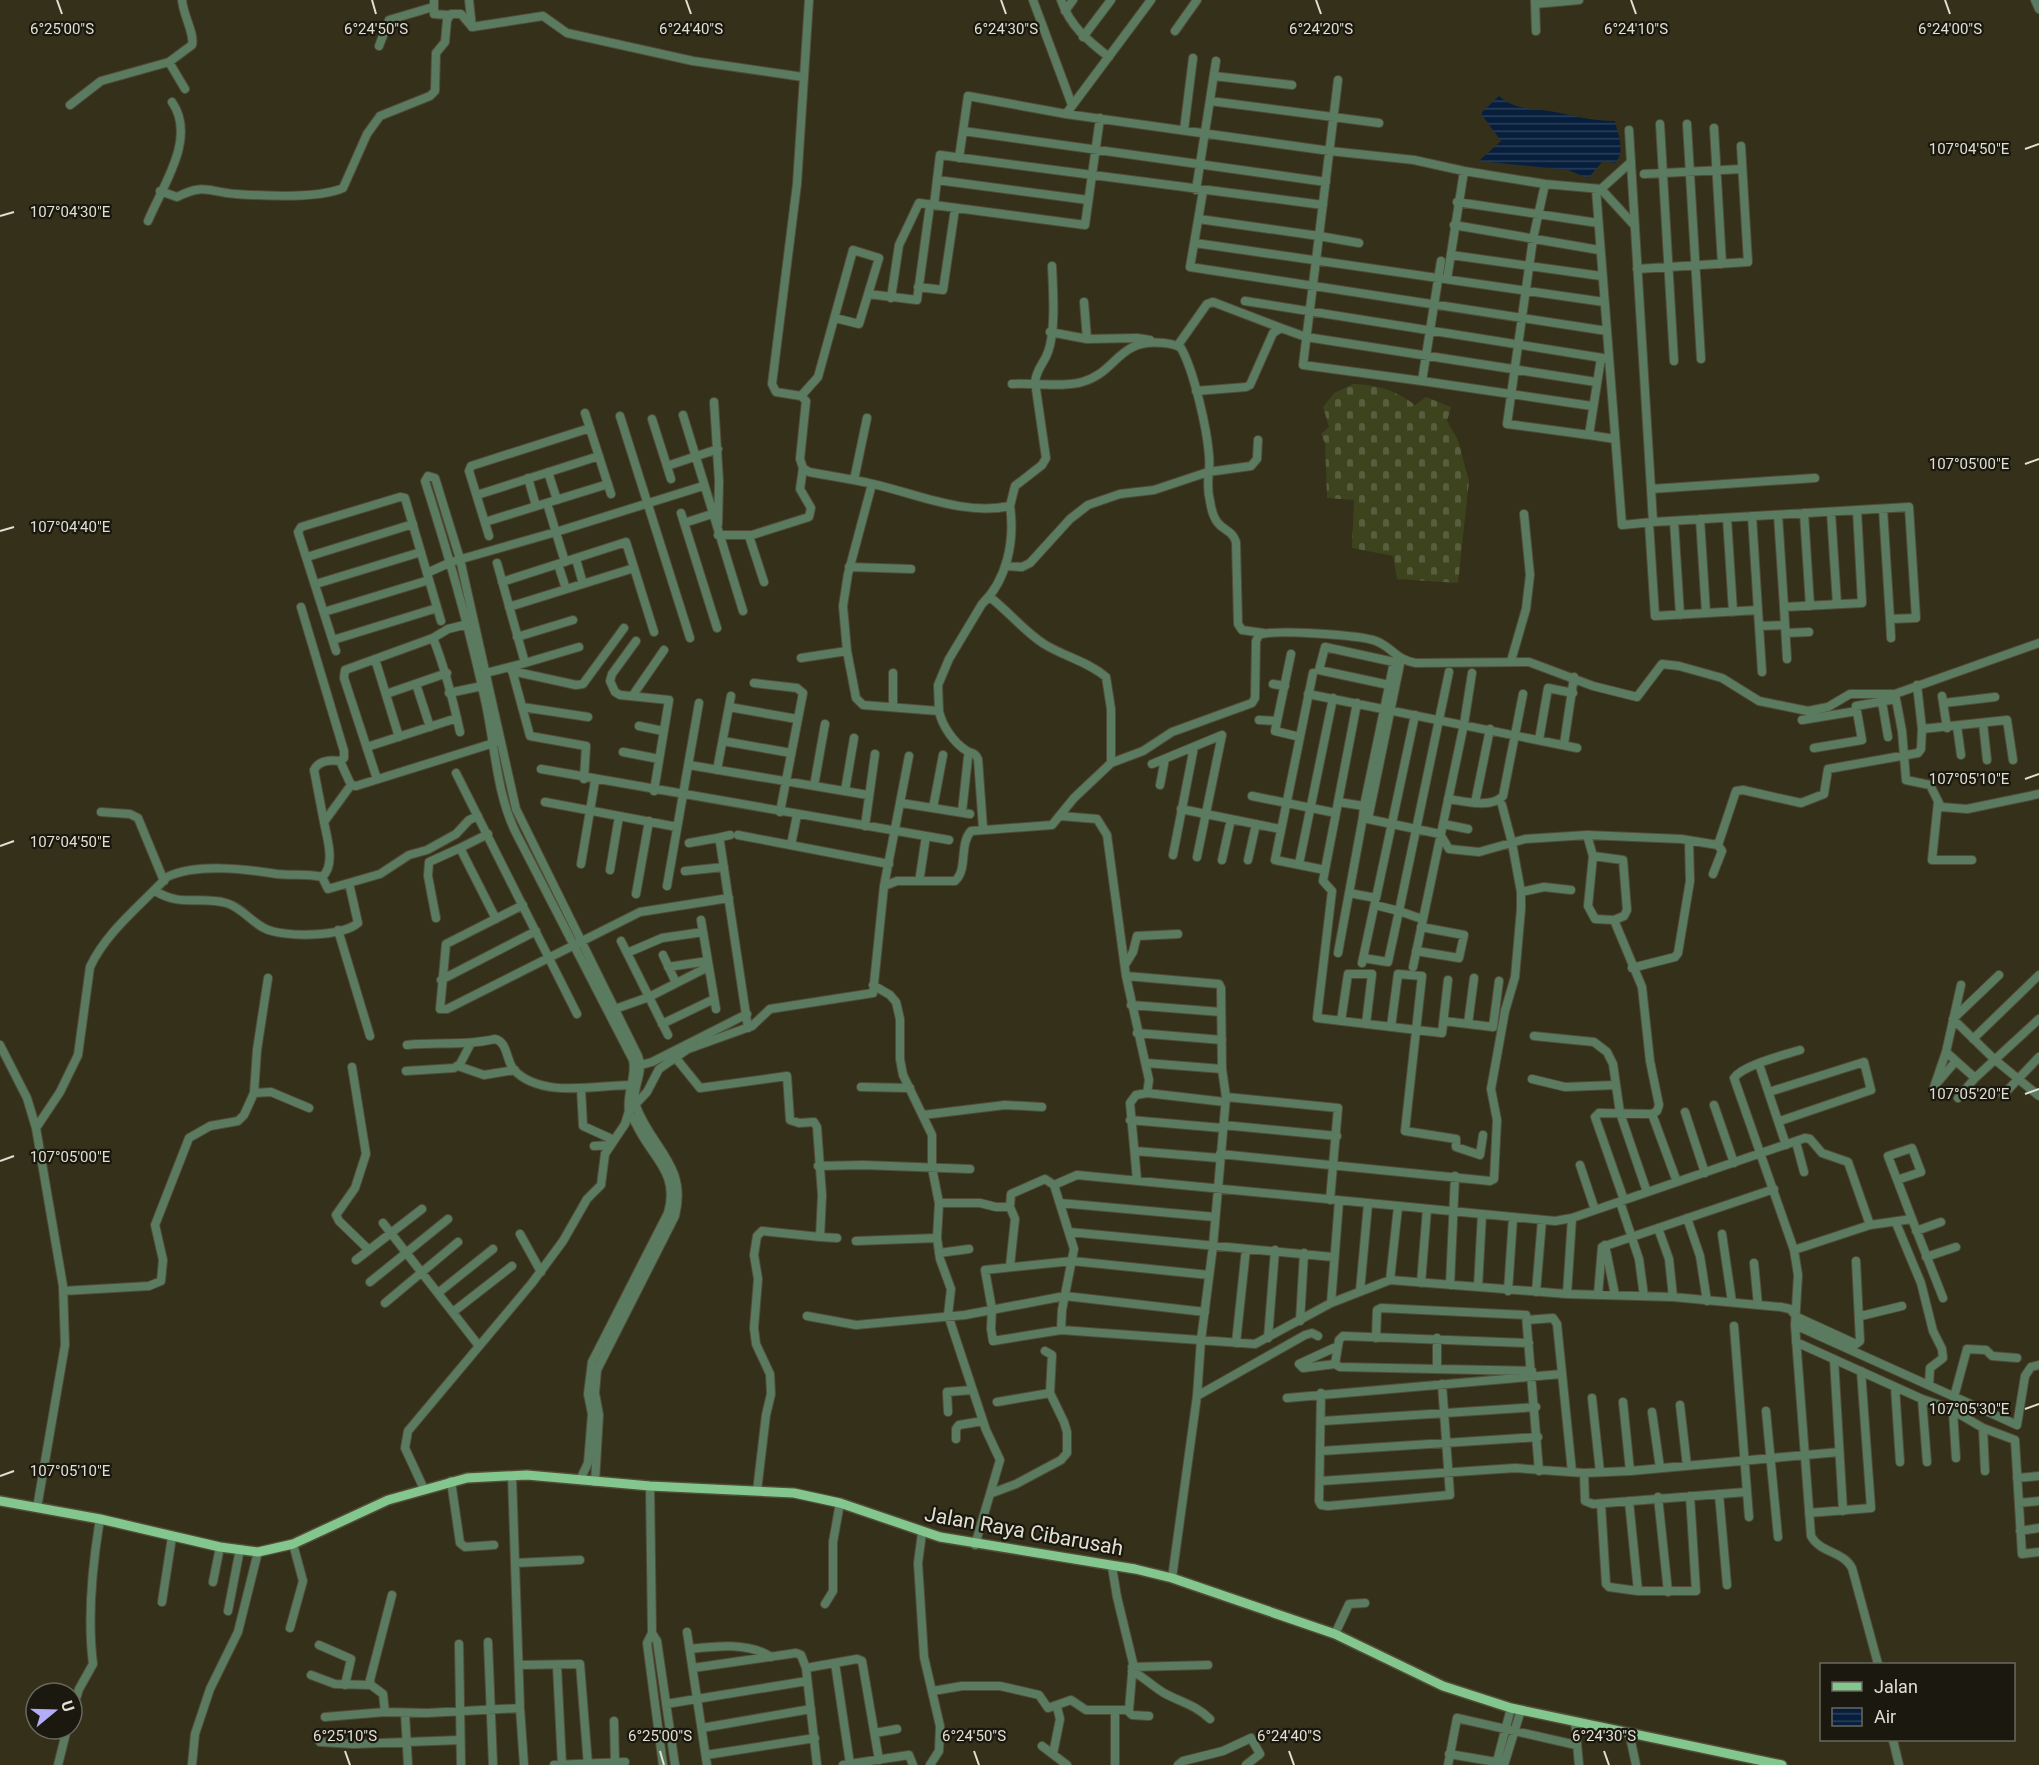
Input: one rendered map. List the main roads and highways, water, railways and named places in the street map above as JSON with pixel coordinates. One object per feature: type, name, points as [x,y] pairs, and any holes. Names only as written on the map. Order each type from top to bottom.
[{"type":"main road","name":"Jalan Raya Cibarusah","points":[[0,1501],[100,1519],[219,1547],[258,1551],[293,1544],[361,1511],[424,1489],[475,1477],[512,1476],[794,1493],[840,1503],[922,1533],[975,1545],[1172,1578],[1335,1634],[1443,1686],[1511,1708],[1781,1765]]},
{"type":"water","points":[[1499,96],[1523,108],[1615,121],[1621,149],[1618,159],[1615,163],[1603,161],[1588,178],[1568,170],[1479,161],[1501,141],[1482,115],[1482,112]]}]
